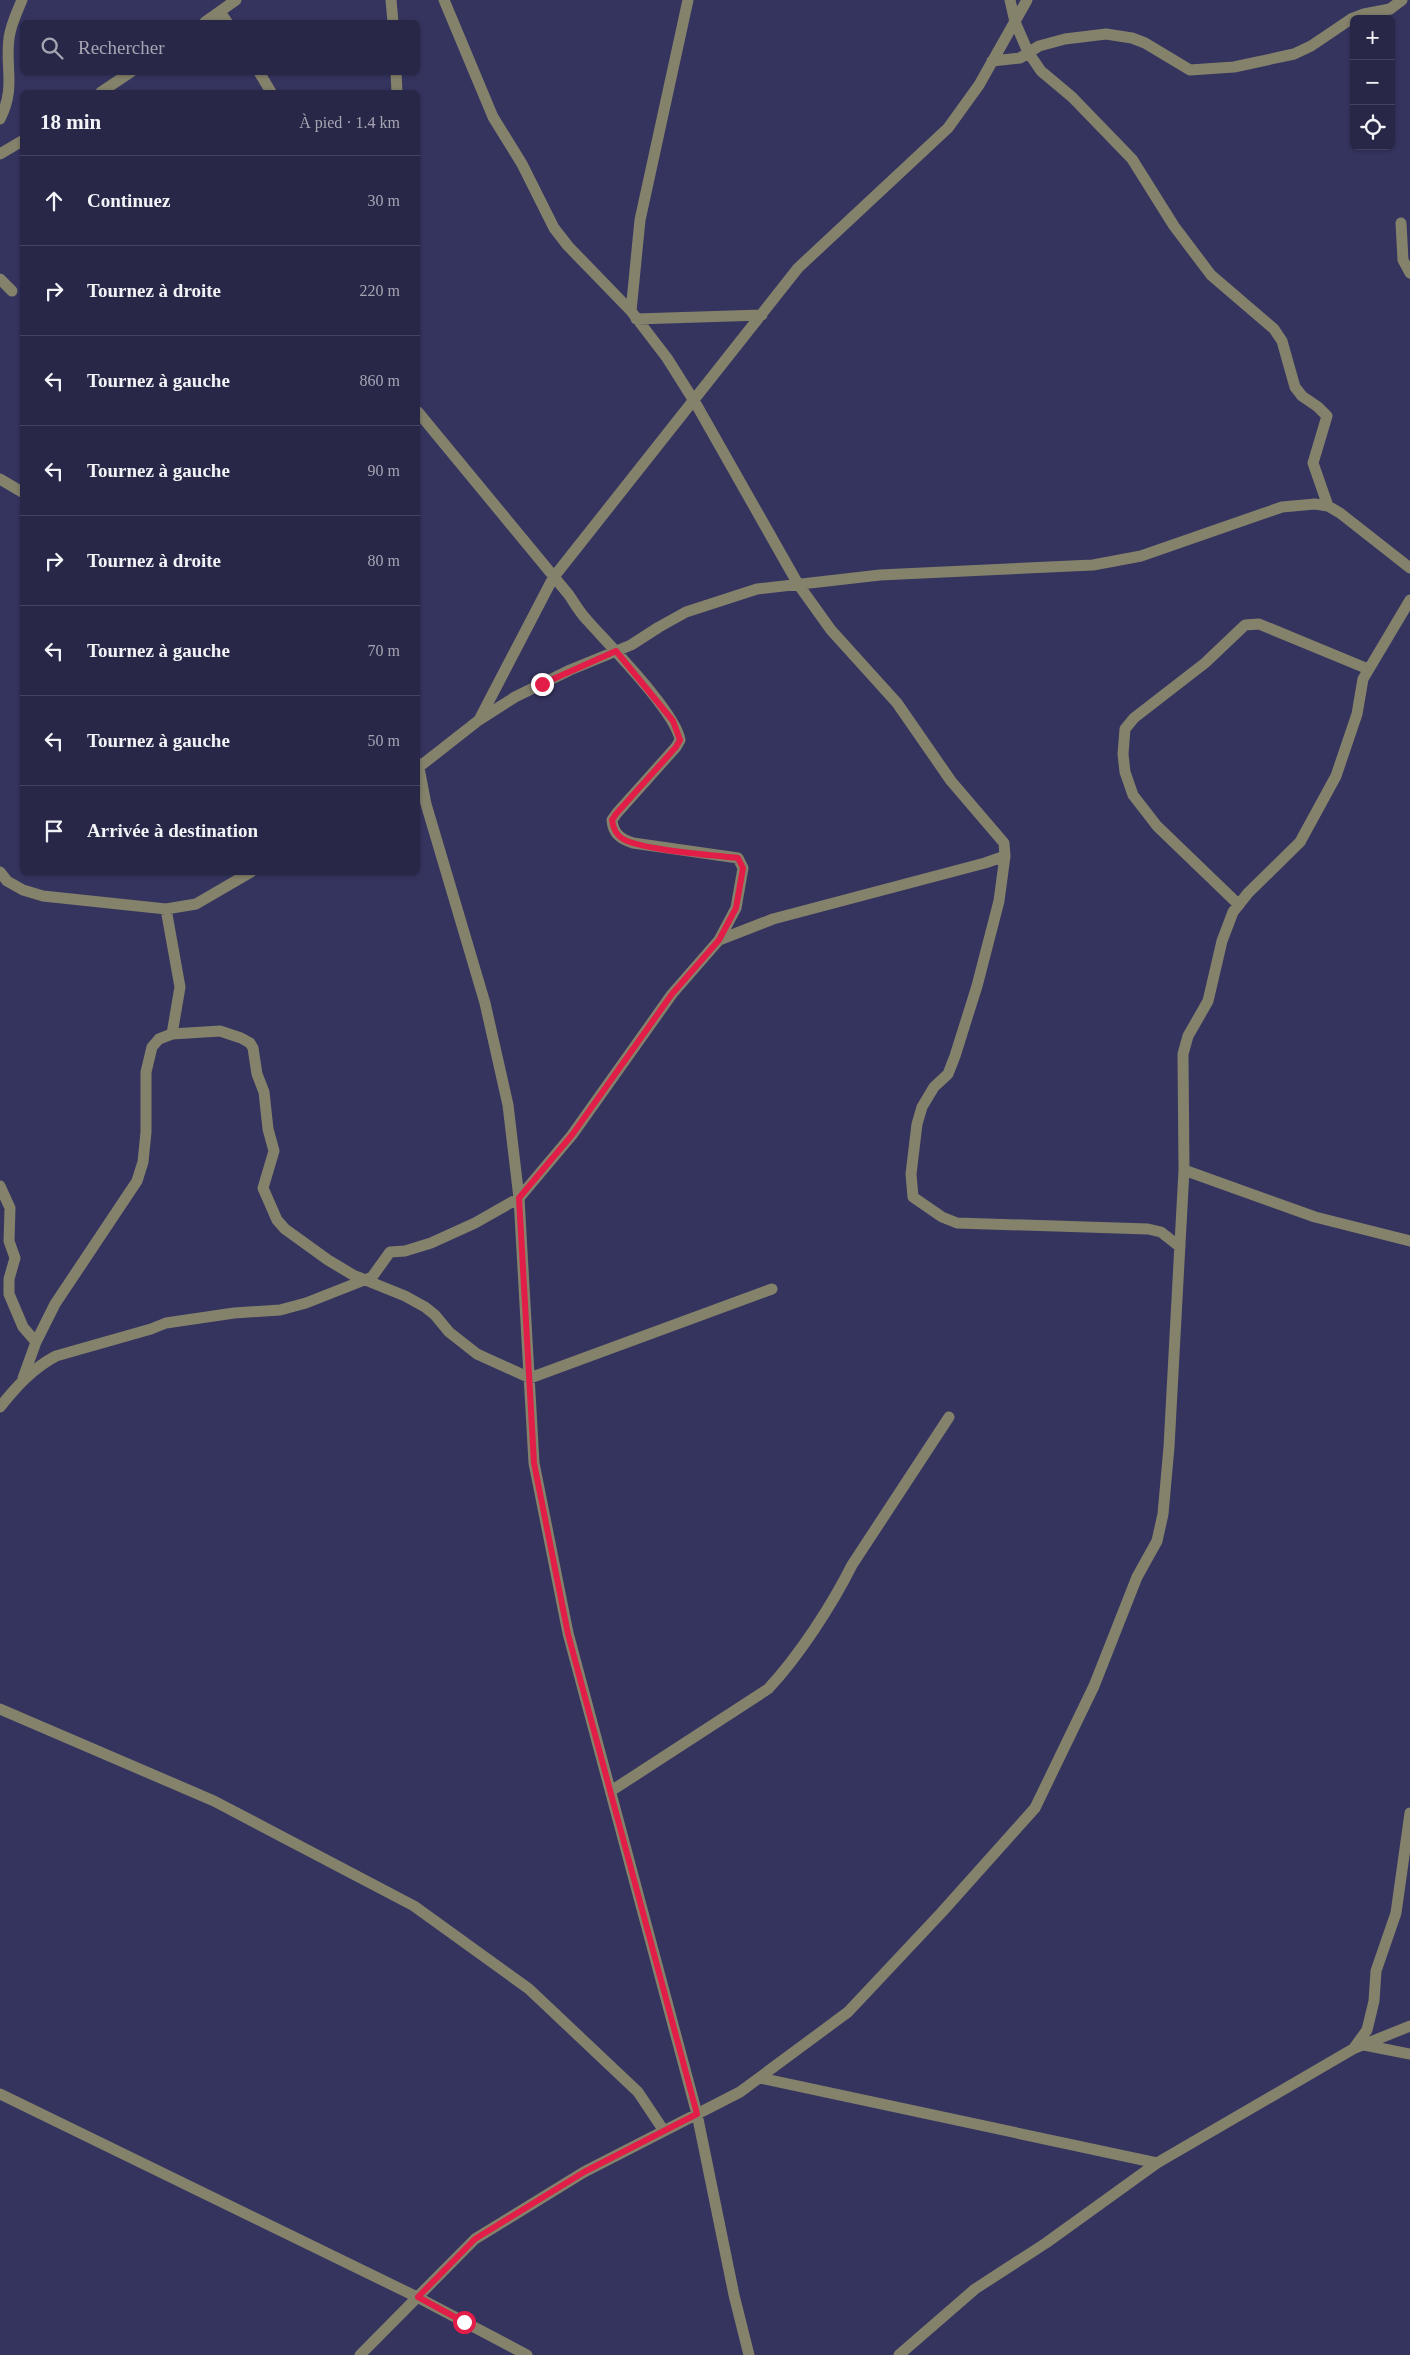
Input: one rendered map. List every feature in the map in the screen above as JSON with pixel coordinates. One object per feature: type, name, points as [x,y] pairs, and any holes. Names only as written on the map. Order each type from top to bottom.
[{"type":"street","points":[[0,118],[8,101],[9,38],[22,0]]},
{"type":"street","points":[[208,20],[236,0]]},
{"type":"street","points":[[391,0],[393,20]]},
{"type":"street","points":[[444,0],[493,117],[522,164],[554,228],[568,246],[634,315],[667,358],[693,399],[798,584],[831,630],[897,703],[951,781],[1004,842],[1005,856],[999,901],[977,986],[948,1074],[934,1087],[922,1108],[917,1124],[911,1174],[913,1196],[942,1217],[957,1223],[1148,1229],[1161,1232],[1180,1246]]},
{"type":"street","points":[[634,315],[640,220],[688,0]]},
{"type":"street","points":[[1010,0],[1015,22],[1028,52],[1041,71],[1072,97],[1132,159],[1174,226],[1211,275],[1274,329],[1282,340],[1295,387],[1302,396],[1327,416],[1313,463],[1328,506],[1410,568]]},
{"type":"street","points":[[479,720],[553,578],[798,268],[948,128],[979,85],[1027,0]]},
{"type":"street","points":[[992,61],[1020,58],[1039,46],[1066,39],[1106,34],[1132,38],[1145,43],[1190,70],[1234,67],[1294,54],[1311,46],[1351,19],[1364,14],[1390,9],[1402,0]]},
{"type":"street","points":[[220,12],[226,20]]},
{"type":"street","points":[[104,90],[126,75]]},
{"type":"street","points":[[261,75],[270,90]]},
{"type":"street","points":[[396,75],[397,90]]},
{"type":"street","points":[[0,154],[20,142]]},
{"type":"street","points":[[1400,223],[1403,260],[1410,273]]},
{"type":"street","points":[[0,279],[12,291]]},
{"type":"street","points":[[634,315],[762,315]]},
{"type":"street","points":[[0,1407],[43,1362],[56,1356],[151,1330],[166,1322],[234,1313],[280,1310],[306,1303],[372,1277],[390,1252],[404,1251],[431,1243],[475,1223],[519,1198],[572,1135],[672,994],[719,940],[736,908],[743,868],[742,862],[738,858],[633,843],[623,839],[613,827],[612,820],[616,814],[676,747],[680,740],[673,721],[616,651],[586,619],[420,414]]},
{"type":"street","points":[[0,480],[20,491]]},
{"type":"street","points":[[420,764],[479,720],[515,697],[570,670],[631,646],[658,627],[686,612],[757,589],[889,575],[1094,565],[1141,556],[1282,507],[1328,506]]},
{"type":"street","points":[[360,2355],[475,2239],[584,2172],[697,2114],[760,2078],[848,2012],[942,1912],[1035,1808],[1094,1686],[1137,1577],[1157,1541],[1163,1514],[1169,1448],[1184,1170],[1183,1054],[1188,1036],[1208,1001],[1222,941],[1234,912],[1300,842],[1317,812],[1336,776],[1357,714],[1363,679],[1410,600]]},
{"type":"street","points":[[1239,905],[1157,826],[1133,796],[1123,754],[1126,729],[1134,718],[1206,663],[1244,625],[1259,624],[1368,669]]},
{"type":"street","points":[[420,784],[422,804],[485,1003],[508,1105],[519,1198],[534,1463],[568,1634],[697,2114],[734,2295],[749,2355]]},
{"type":"street","points":[[719,940],[773,919],[986,863],[1005,856]]},
{"type":"street","points":[[0,872],[7,881],[23,890],[43,896],[166,910],[196,904],[246,875]]},
{"type":"street","points":[[166,910],[180,987],[172,1034]]},
{"type":"street","points":[[23,1381],[36,1342],[55,1304],[137,1182],[143,1162],[146,1132],[146,1072],[149,1054],[159,1039],[172,1034],[220,1031],[250,1043],[253,1048],[257,1074],[267,1111],[268,1129],[274,1144],[270,1168],[263,1183],[265,1196],[272,1211],[285,1229],[328,1260],[366,1280],[405,1296],[424,1307],[435,1315],[449,1332],[478,1354],[530,1378],[772,1289]]},
{"type":"street","points":[[1184,1170],[1315,1217],[1410,1241]]},
{"type":"street","points":[[0,1186],[10,1208],[9,1241],[15,1258],[9,1279],[9,1294],[23,1327],[36,1342]]},
{"type":"street","points":[[611,1791],[768,1689],[780,1676],[839,1591],[852,1565],[949,1417]]},
{"type":"street","points":[[0,1709],[214,1801],[414,1906],[530,1989],[638,2092],[664,2131]]},
{"type":"street","points":[[1358,2047],[1367,2030],[1374,2001],[1376,1971],[1396,1913],[1410,1813]]},
{"type":"street","points":[[899,2355],[975,2289],[1046,2243],[1157,2163],[1358,2047],[1410,2026]]},
{"type":"street","points":[[1358,2047],[1410,2054]]},
{"type":"street","points":[[760,2078],[1157,2163]]},
{"type":"street","points":[[0,2094],[128,2158],[418,2297],[527,2355]]},
{"type":"route","points":[[464,2322],[418,2297],[475,2239],[584,2172],[697,2114],[568,1634],[540,1495],[534,1463],[519,1198],[572,1135],[672,994],[719,940],[733,917],[743,868],[742,862],[738,858],[633,843],[623,839],[613,827],[612,820],[616,814],[676,747],[680,740],[679,732],[673,721],[616,651],[542,684]]}]
